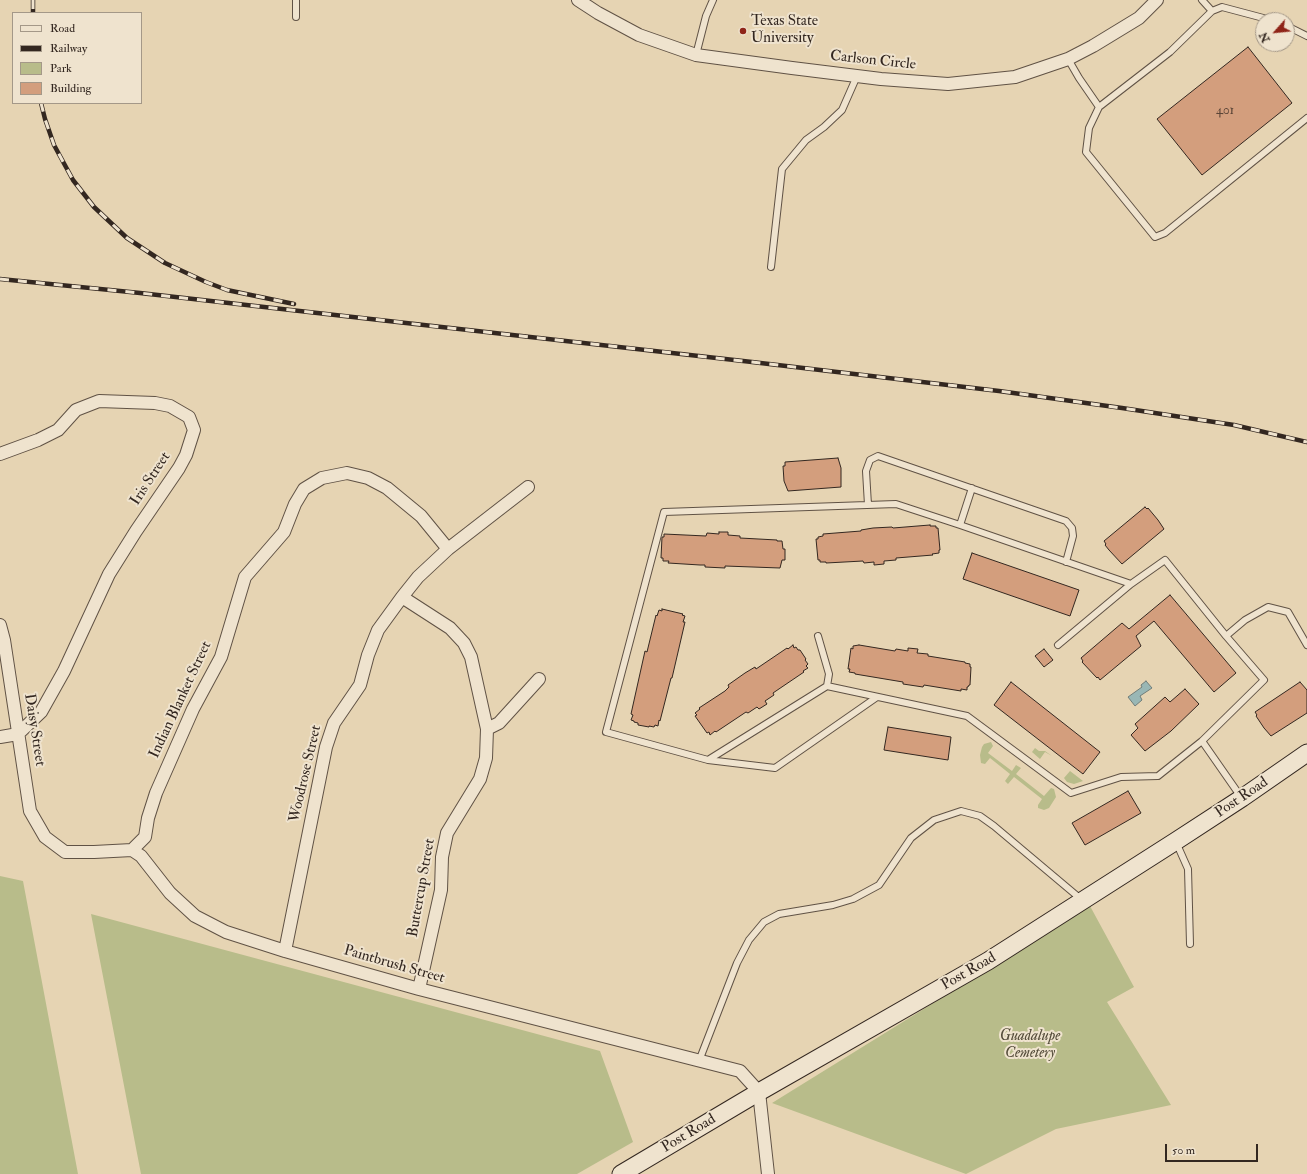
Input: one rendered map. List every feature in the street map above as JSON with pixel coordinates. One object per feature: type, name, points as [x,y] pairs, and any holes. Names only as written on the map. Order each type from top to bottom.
[{"type":"street","name":"Carlson Circle","points":[[578,0],[638,35],[696,55],[857,76],[948,84],[1015,76],[1068,59],[1093,46],[1139,18],[1157,0]]},
{"type":"street","name":"Iris Street","points":[[0,454],[38,440],[58,430],[76,410],[99,401],[155,403],[170,406],[189,417],[194,430],[186,455],[179,468],[109,574],[64,671],[41,712],[18,734]]},
{"type":"street","name":"Indian Blanket Street","points":[[132,850],[145,837],[148,818],[156,793],[190,715],[221,657],[245,577],[284,532],[295,504],[304,490],[322,478],[346,473],[368,478],[387,488],[421,516],[448,549]]},
{"type":"street","name":"Woodrose Street","points":[[285,951],[326,746],[334,722],[360,685],[368,655],[378,630],[418,577],[448,549],[528,487]]},
{"type":"street","name":"Buttercup Street","points":[[402,597],[450,628],[464,643],[471,656],[486,729],[486,758],[480,780],[447,833],[442,857],[440,890],[419,989]]},
{"type":"street","name":"Daisy Street","points":[[0,625],[4,640],[30,811],[45,837],[65,852],[132,850]]},
{"type":"street","points":[[486,729],[498,723],[539,679]]},
{"type":"street","points":[[0,736],[18,734]]},
{"type":"street","name":"Post Road","points":[[621,1174],[759,1092],[988,962],[1242,798],[1307,753]]},
{"type":"street","name":"Paintbrush Street","points":[[132,850],[141,856],[170,893],[195,916],[226,932],[285,951],[419,989],[740,1071],[759,1092]]},
{"type":"street","points":[[759,1092],[768,1174]]},
{"type":"lane","points":[[296,0],[296,17]]},
{"type":"lane","points":[[696,55],[706,16],[713,0]]},
{"type":"lane","points":[[1202,0],[1212,11]]},
{"type":"lane","points":[[1255,16],[1222,7],[1212,11],[1170,52],[1099,107],[1089,128],[1086,152],[1155,237],[1165,232],[1307,118]]},
{"type":"lane","points":[[1295,30],[1307,36]]},
{"type":"lane","points":[[1068,59],[1099,107]]},
{"type":"lane","points":[[771,267],[782,169],[806,140],[824,127],[842,110],[857,76]]},
{"type":"lane","points":[[868,505],[866,471],[870,460],[878,456],[1066,521],[1072,528],[1073,536],[1066,562]]},
{"type":"lane","points":[[960,525],[972,488]]},
{"type":"lane","points":[[877,697],[775,768],[708,760],[606,732],[664,512],[896,504],[1131,584]]},
{"type":"lane","points":[[708,760],[827,686],[968,716],[1071,793],[1121,777],[1158,776],[1202,741],[1264,680],[1226,636],[1165,560],[1131,584],[1058,645]]},
{"type":"lane","points":[[1226,636],[1246,620],[1268,608],[1288,612],[1307,644]]},
{"type":"lane","points":[[818,636],[829,674],[827,686]]},
{"type":"lane","points":[[1202,741],[1242,798]]},
{"type":"lane","points":[[699,1061],[737,963],[749,940],[764,922],[779,914],[833,905],[853,899],[879,885],[911,838],[934,820],[962,811],[980,816],[994,826],[1083,902]]},
{"type":"lane","points":[[1176,841],[1188,869],[1190,944]]},
{"type":"green space","points":[[991,742],[993,746],[988,753],[1012,771],[1016,765],[1021,768],[1016,774],[1044,796],[1051,788],[1054,789],[1056,797],[1049,808],[1044,810],[1038,808],[1038,805],[1042,799],[1014,777],[1008,784],[1005,781],[1010,774],[990,758],[985,764],[981,763],[980,755],[982,747],[984,744]]},
{"type":"green space","points":[[1035,748],[1039,751],[1045,751],[1052,756],[1045,752],[1040,759],[1032,752]]},
{"type":"green space","points":[[1070,771],[1083,781],[1074,784],[1067,782],[1064,778]]},
{"type":"green space","points":[[0,876],[23,881],[78,1174],[0,1174]]},
{"type":"green space","name":"Guadalupe Cemetery","points":[[1090,906],[1134,987],[1107,1002],[1171,1105],[1056,1129],[966,1174],[772,1103]]},
{"type":"green space","points":[[91,914],[600,1051],[633,1142],[577,1174],[141,1174]]},
{"type":"water","points":[[1146,681],[1152,688],[1140,696],[1142,700],[1135,706],[1128,697],[1142,687],[1141,685]]},
{"type":"building","points":[[1248,47],[1292,103],[1202,175],[1157,119]]},
{"type":"building","points":[[838,458],[841,468],[841,487],[788,491],[784,481],[783,466],[785,466],[785,462]]},
{"type":"building","points":[[1145,507],[1147,509],[1148,508],[1164,529],[1122,564],[1105,545],[1106,544],[1104,541]]},
{"type":"building","points":[[930,525],[938,528],[940,550],[939,553],[932,554],[933,555],[896,558],[896,560],[884,561],[884,564],[874,565],[874,562],[864,563],[863,561],[826,563],[818,560],[816,539],[823,536],[823,534],[861,531],[873,528]]},
{"type":"building","points":[[719,532],[728,532],[728,535],[740,536],[740,538],[782,541],[783,549],[785,549],[785,560],[782,560],[780,568],[725,566],[725,568],[705,567],[705,565],[668,563],[669,561],[663,561],[663,558],[661,558],[662,537],[664,537],[664,534],[706,536],[707,533],[719,534]]},
{"type":"building","points":[[972,553],[1079,590],[1070,616],[963,579]]},
{"type":"building","points":[[1170,595],[1236,673],[1214,692],[1154,621],[1136,636],[1141,646],[1100,680],[1082,662],[1083,661],[1081,658],[1122,623],[1129,629]]},
{"type":"building","points":[[662,609],[683,614],[682,615],[685,616],[683,622],[685,622],[660,721],[659,720],[658,726],[655,725],[654,727],[649,727],[638,725],[638,723],[631,720],[633,715],[631,714],[645,651],[647,652],[656,615],[657,616],[659,610],[662,611]]},
{"type":"building","points":[[793,645],[794,648],[796,647],[800,650],[806,659],[805,660],[808,664],[806,666],[808,668],[773,693],[774,695],[765,701],[767,704],[759,709],[757,707],[748,713],[746,712],[710,735],[709,732],[707,733],[695,716],[697,715],[695,713],[700,709],[699,708],[725,691],[729,687],[728,685],[745,673],[755,667],[756,669]]},
{"type":"building","points":[[859,645],[895,651],[896,649],[908,651],[908,648],[918,649],[917,653],[965,662],[970,664],[971,667],[970,685],[967,687],[967,690],[961,689],[961,691],[924,685],[923,687],[849,672],[850,669],[848,669],[851,648],[853,649],[853,646]]},
{"type":"building","points":[[1044,649],[1053,660],[1044,667],[1035,656]]},
{"type":"building","points":[[1011,682],[1100,752],[1083,774],[994,705]]},
{"type":"building","points":[[1300,682],[1307,690],[1307,713],[1271,736],[1256,716],[1257,715],[1255,712]]},
{"type":"building","points":[[1185,689],[1199,704],[1171,731],[1145,751],[1131,735],[1138,728],[1135,724],[1165,697],[1170,702]]},
{"type":"building","points":[[888,727],[951,737],[948,760],[884,750]]},
{"type":"building","points":[[1128,791],[1141,813],[1085,845],[1072,823]]},
{"type":"railway","points":[[33,0],[33,12]]},
{"type":"railway","points":[[41,104],[54,145],[73,180],[94,207],[127,238],[165,263],[206,282],[227,290],[294,304]]},
{"type":"railway","points":[[0,279],[140,293],[999,391],[1234,425],[1307,442]]},
{"type":"place","name":"Texas State University","points":[[743,31]]}]
